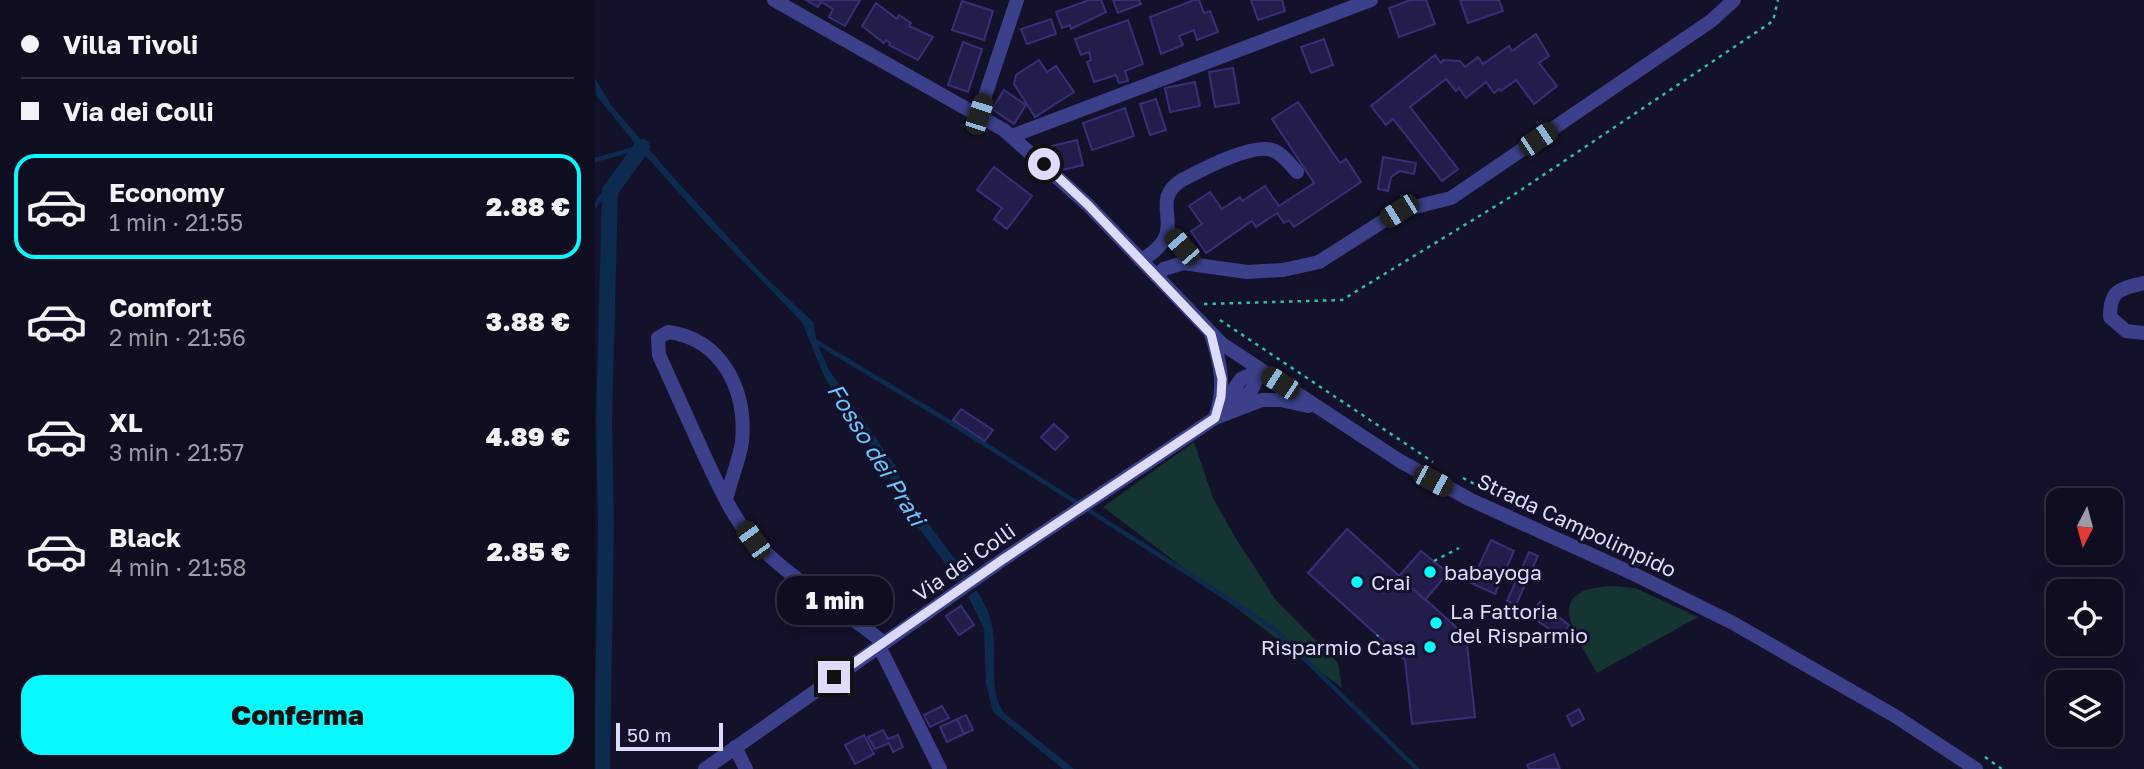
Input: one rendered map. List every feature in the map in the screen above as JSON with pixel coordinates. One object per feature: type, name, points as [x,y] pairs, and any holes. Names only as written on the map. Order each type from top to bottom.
[{"type":"street","name":"Strada Campolimpido","points":[[774,0],[979,114],[1012,136],[1088,205],[1211,334],[1320,409],[1445,488],[1661,586],[1733,623],[1895,716],[1976,769]]},
{"type":"street","points":[[979,114],[1017,0]]},
{"type":"street","points":[[1012,136],[1371,0]]},
{"type":"street","points":[[1156,276],[1173,265],[1196,264],[1247,272],[1283,270],[1319,262],[1399,211],[1451,198],[1711,21],[1734,0]]},
{"type":"street","points":[[1196,264],[1169,231],[1166,209],[1169,192],[1187,177],[1263,148],[1277,152],[1297,172]]},
{"type":"street","points":[[1141,260],[1161,246],[1169,231]]},
{"type":"street","points":[[2144,283],[2114,293],[2110,303],[2110,317],[2126,331],[2144,333]]},
{"type":"street","points":[[726,500],[742,444],[738,390],[722,362],[705,344],[687,334],[668,332],[658,338],[659,355],[726,500],[753,540],[881,645],[940,769]]},
{"type":"street","points":[[1211,334],[1222,379],[1221,397],[1215,418]]},
{"type":"street","name":"Via dei Colli","points":[[1215,418],[1235,385],[1246,376],[1261,370]]},
{"type":"street","name":"Via dei Colli","points":[[705,769],[973,580],[1215,418],[1262,400],[1281,400],[1320,409]]},
{"type":"street","points":[[735,747],[746,769]]},
{"type":"path","points":[[1197,304],[1342,300],[1512,197],[1680,86],[1773,21],[1777,0]]},
{"type":"path","points":[[1434,561],[1459,548]]},
{"type":"path","points":[[1372,643],[1378,635]]},
{"type":"green space","points":[[1194,442],[1213,498],[1235,537],[1275,599],[1338,663],[1342,688],[1103,507]]},
{"type":"green space","points":[[1612,586],[1635,588],[1698,617],[1597,673],[1574,629],[1570,605],[1576,595],[1590,589]]},
{"type":"water","name":"Fosso dei Prati","points":[[595,78],[611,105],[673,177],[762,274],[813,322],[817,343],[829,370],[896,467],[912,507],[967,575],[958,581],[922,532],[904,513],[896,489],[882,464],[844,411],[824,376],[802,322],[706,223],[637,146],[596,95]]},
{"type":"water","points":[[977,590],[991,621],[994,637],[994,682],[1004,713],[1074,769],[1063,769],[993,712],[986,683],[984,629],[968,596]]},
{"type":"building","points":[[806,0],[860,0],[845,26],[829,17],[833,9],[821,2],[818,7]]},
{"type":"building","points":[[1089,0],[1101,0],[1106,12],[1071,29],[1070,25],[1062,28],[1056,12]]},
{"type":"building","points":[[1113,0],[1139,0],[1141,4],[1118,13]]},
{"type":"building","points":[[1199,0],[1204,13],[1210,11],[1218,32],[1197,40],[1194,30],[1179,36],[1183,45],[1161,54],[1150,17]]},
{"type":"building","points":[[1251,0],[1282,0],[1285,11],[1258,20]]},
{"type":"building","points":[[1410,0],[1426,0],[1435,24],[1399,37],[1389,8]]},
{"type":"building","points":[[1460,0],[1499,0],[1503,11],[1468,23]]},
{"type":"building","points":[[962,1],[993,11],[984,40],[952,30]]},
{"type":"building","points":[[876,3],[897,19],[899,15],[911,23],[909,26],[933,37],[918,60],[889,45],[886,40],[884,43],[862,26]]},
{"type":"building","points":[[1051,19],[1056,34],[1027,44],[1021,29]]},
{"type":"building","points":[[1128,20],[1143,64],[1125,71],[1128,81],[1119,83],[1116,75],[1094,82],[1087,62],[1091,60],[1089,52],[1081,55],[1075,39]]},
{"type":"building","points":[[1536,34],[1549,56],[1539,63],[1557,86],[1534,104],[1516,80],[1494,93],[1486,82],[1466,98],[1459,88],[1456,91],[1446,79],[1410,107],[1458,169],[1442,181],[1393,119],[1386,125],[1371,106],[1435,55],[1441,63],[1443,60],[1460,61],[1465,67],[1478,57],[1483,64],[1509,46],[1512,51]]},
{"type":"building","points":[[1324,39],[1333,65],[1311,73],[1301,47]]},
{"type":"building","points":[[963,42],[982,49],[968,92],[948,85]]},
{"type":"building","points":[[1039,60],[1047,72],[1056,66],[1074,92],[1035,117],[1014,84],[1016,75]]},
{"type":"building","points":[[1233,68],[1239,103],[1215,107],[1209,72]]},
{"type":"building","points":[[1195,82],[1200,106],[1170,112],[1165,88]]},
{"type":"building","points":[[1004,90],[1026,105],[1014,124],[992,109]]},
{"type":"building","points":[[1156,99],[1166,130],[1150,135],[1140,104]]},
{"type":"building","points":[[1298,102],[1340,163],[1346,159],[1361,182],[1294,227],[1289,220],[1284,223],[1277,213],[1256,227],[1252,221],[1206,253],[1191,231],[1202,224],[1189,206],[1210,192],[1222,209],[1240,197],[1242,201],[1265,186],[1279,206],[1314,183],[1272,119]]},
{"type":"building","points":[[1125,108],[1134,136],[1092,150],[1083,123]]},
{"type":"building","points":[[1077,140],[1083,165],[1058,171],[1052,146]]},
{"type":"building","points":[[1383,157],[1416,163],[1414,174],[1400,171],[1391,177],[1388,191],[1378,189]]},
{"type":"building","points":[[994,167],[1032,196],[1007,229],[994,219],[1002,208],[977,190]]},
{"type":"building","points":[[961,409],[993,430],[985,441],[953,420]]},
{"type":"building","points":[[1054,424],[1068,437],[1055,450],[1041,437]]},
{"type":"building","points":[[1347,529],[1466,636],[1475,717],[1412,724],[1405,660],[1308,573]]},
{"type":"building","points":[[1491,540],[1514,551],[1495,594],[1471,583]]},
{"type":"building","points":[[1421,551],[1448,573],[1425,600],[1399,576]]},
{"type":"building","points":[[1529,552],[1538,556],[1516,605],[1507,601]]},
{"type":"building","points":[[1540,602],[1569,625],[1560,637],[1530,615]]},
{"type":"building","points":[[961,606],[974,625],[959,635],[946,616]]},
{"type":"building","points":[[942,706],[949,718],[930,727],[924,715]]},
{"type":"building","points":[[1579,709],[1584,719],[1572,726],[1567,716]]},
{"type":"building","points":[[966,715],[973,730],[964,734],[957,719]]},
{"type":"building","points":[[957,719],[964,734],[947,742],[940,727]]},
{"type":"building","points":[[883,730],[888,739],[898,735],[903,747],[893,752],[889,743],[875,749],[868,737]]},
{"type":"building","points":[[864,735],[874,754],[855,764],[845,745]]},
{"type":"building","points":[[1554,754],[1560,769],[1529,769],[1527,765]]},
{"type":"waterway","points":[[595,160],[641,147]]},
{"type":"waterway","points":[[602,769],[606,525],[604,421],[610,191],[642,147]]},
{"type":"waterway","points":[[595,206],[603,194],[610,191]]},
{"type":"waterway","points":[[813,340],[953,424],[1272,627],[1417,769]]},
{"type":"place","name":"babayoga","points":[[1430,572]]},
{"type":"place","name":"Crai","points":[[1357,582]]},
{"type":"place","name":"La Fattoria del Risparmio","points":[[1436,623]]},
{"type":"place","name":"Risparmio Casa","points":[[1430,647]]},
{"type":"route","points":[[834,677],[1002,560],[1215,418],[1221,397],[1222,372],[1211,334],[1088,205],[1044,164]]}]
